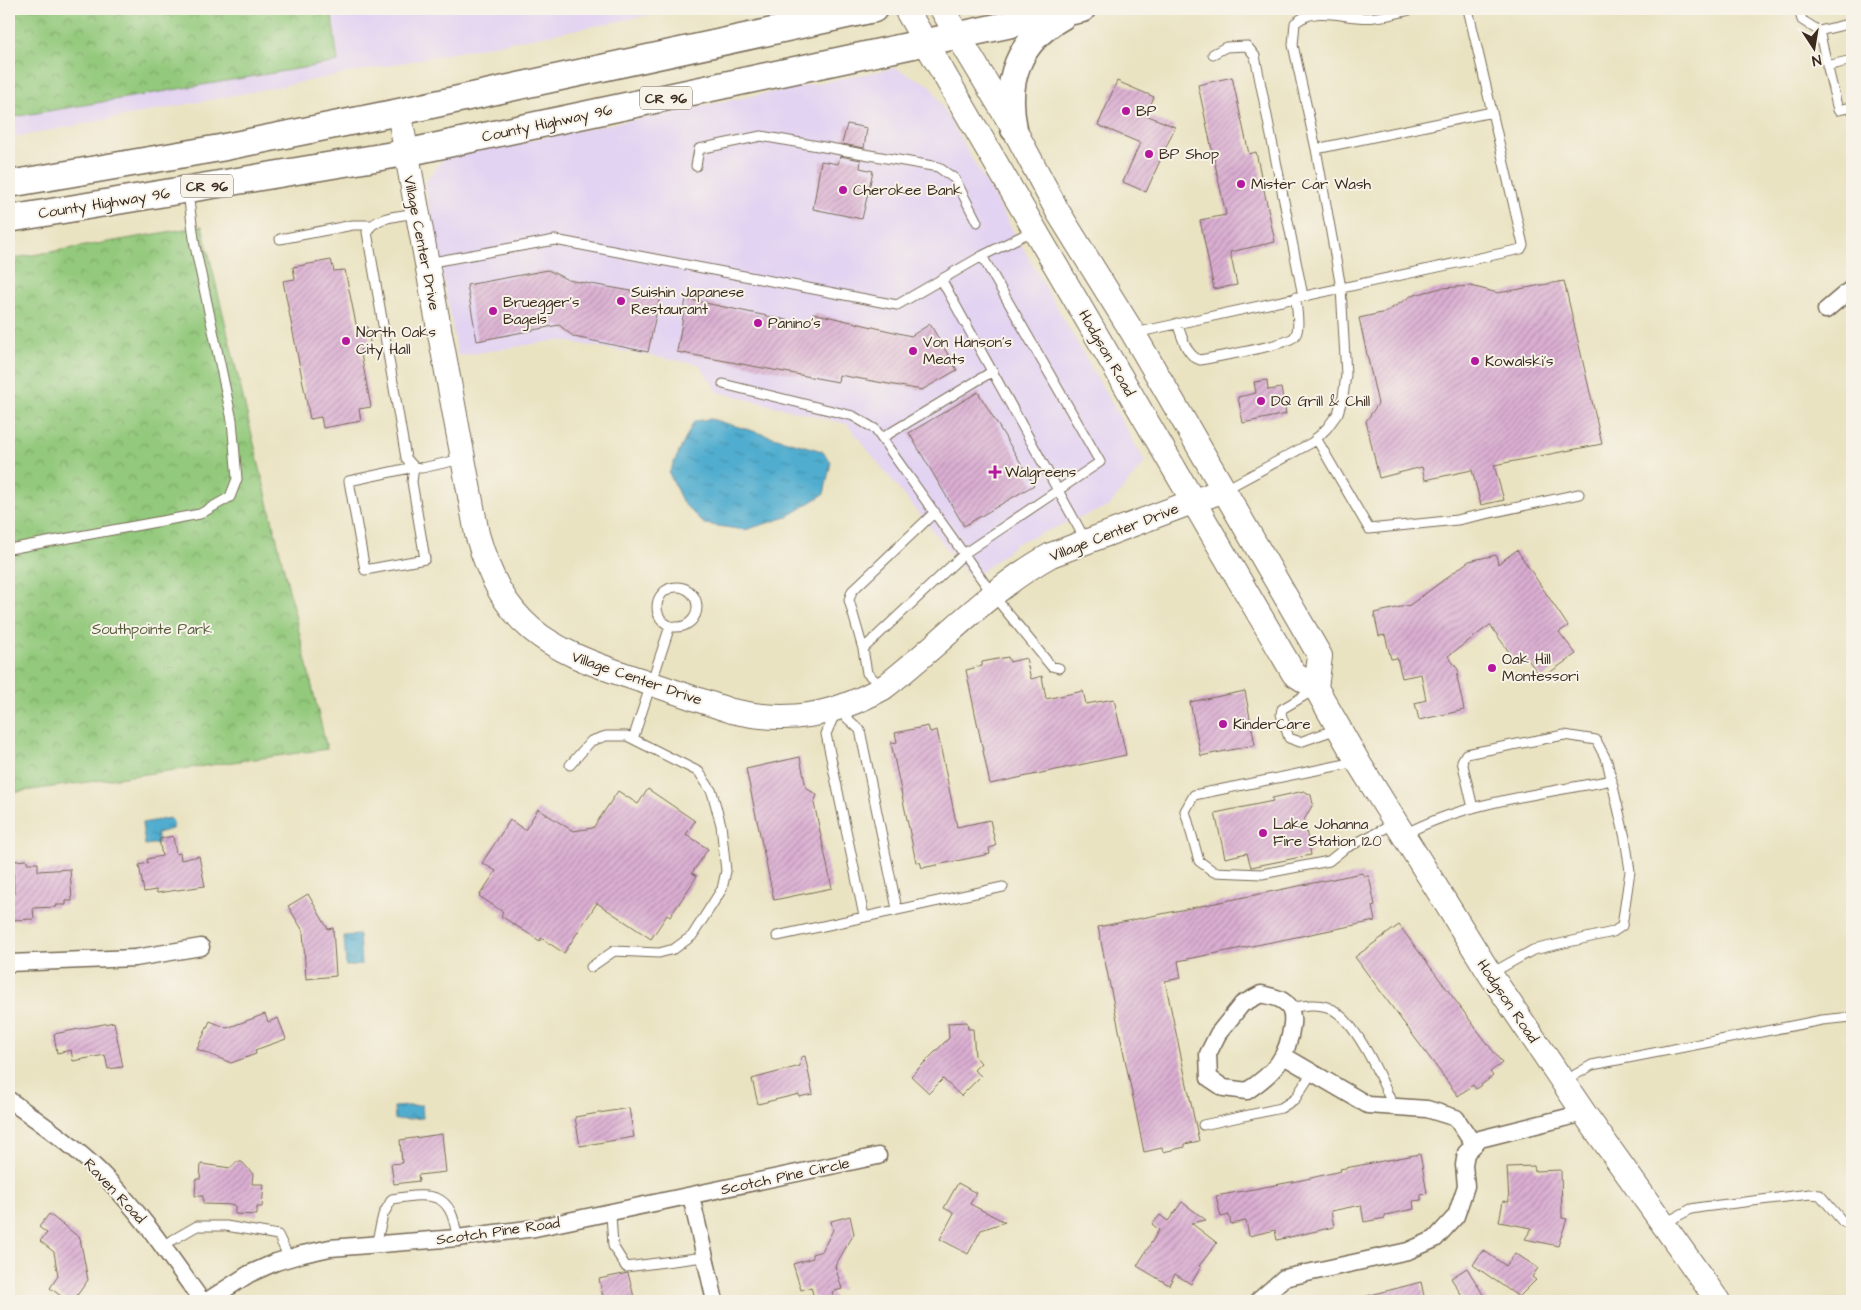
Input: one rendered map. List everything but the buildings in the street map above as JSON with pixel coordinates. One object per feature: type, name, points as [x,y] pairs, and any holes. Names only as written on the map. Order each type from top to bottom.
[{"type":"main road","name":"CR 96","points":[[9,184],[220,148],[399,112],[824,15],[874,9]]},
{"type":"main road","name":"Hodgson Road","points":[[906,9],[1294,674],[1316,688],[1358,762],[1490,974],[1584,1113],[1718,1301]]},
{"type":"main road","name":"Hodgson Road","points":[[942,9],[1014,129],[1058,212],[1133,333],[1320,656],[1316,688]]},
{"type":"main road","name":"County Highway 96","points":[[9,219],[406,154],[1076,10]]},
{"type":"main road","points":[[1014,129],[1010,108],[1010,88],[1022,55],[1044,28],[1076,10]]},
{"type":"main road","name":"Village Center Drive","points":[[399,112],[477,534],[485,563],[496,587],[511,609],[528,627],[568,654],[732,711],[760,717],[785,718],[837,709],[861,700],[883,688],[993,595],[1037,562],[1086,541],[1116,532],[1224,490]]},
{"type":"street","points":[[1826,310],[1852,288]]},
{"type":"street","points":[[9,963],[136,958],[201,947]]},
{"type":"street","points":[[1261,994],[1285,1002],[1293,1015],[1290,1044],[1284,1056],[1264,1080],[1247,1091],[1224,1088],[1209,1078],[1208,1054],[1218,1034],[1242,1004],[1261,994]]},
{"type":"street","points":[[1284,1056],[1311,1074],[1368,1105],[1426,1109],[1456,1118],[1474,1145]]},
{"type":"street","name":"Raven Road","points":[[9,1100],[79,1152],[103,1174],[136,1211],[202,1301]]},
{"type":"street","points":[[1258,1301],[1284,1278],[1408,1251],[1435,1239],[1456,1216],[1466,1186],[1464,1165],[1466,1153],[1480,1139],[1584,1113]]},
{"type":"street","name":"Scotch Pine Circle","points":[[691,1196],[878,1156]]},
{"type":"street","points":[[691,1196],[715,1301]]},
{"type":"street","name":"Scotch Pine Road","points":[[206,1301],[248,1274],[289,1258],[330,1248],[457,1238],[535,1228],[611,1214],[691,1196]]},
{"type":"lane","points":[[1224,490],[1286,458],[1316,438],[1327,428],[1338,413],[1343,397],[1346,375],[1341,288],[1316,149],[1293,45],[1295,23],[1304,16],[1319,13],[1333,13],[1355,18],[1375,18],[1414,9]]},
{"type":"lane","points":[[1133,333],[1521,249],[1523,245],[1468,9]]},
{"type":"lane","points":[[1799,9],[1802,20],[1819,31],[1838,110],[1852,107]]},
{"type":"lane","points":[[1819,31],[1852,23]]},
{"type":"lane","points":[[1177,323],[1186,347],[1195,358],[1200,360],[1288,341],[1298,331],[1300,297],[1255,56],[1247,46],[1226,47],[1213,54]]},
{"type":"lane","points":[[1827,66],[1852,60]]},
{"type":"lane","points":[[1316,149],[1492,112]]},
{"type":"lane","points":[[696,166],[699,149],[761,136],[938,167],[955,179],[977,222]]},
{"type":"lane","points":[[9,549],[200,514],[230,497],[237,479],[232,420],[195,246],[187,189]]},
{"type":"lane","points":[[280,238],[353,225],[370,225],[377,221],[417,213]]},
{"type":"lane","points":[[370,225],[366,240],[406,458],[414,467],[412,482],[425,559],[365,570],[349,482],[414,467],[422,468],[463,458]]},
{"type":"lane","points":[[426,263],[555,240],[897,304],[982,256],[1035,230]]},
{"type":"lane","points":[[863,649],[965,553],[1100,462],[982,256]]},
{"type":"lane","points":[[942,279],[1086,541]]},
{"type":"lane","points":[[882,438],[993,371]]},
{"type":"lane","points":[[723,384],[853,416],[876,429],[993,595],[1051,666],[1059,668]]},
{"type":"lane","points":[[1316,438],[1369,529],[1458,520],[1579,494]]},
{"type":"lane","points":[[883,688],[867,674],[863,649],[848,600],[852,591],[935,512]]},
{"type":"lane","points":[[670,587],[685,588],[694,595],[698,606],[694,618],[683,626],[670,626],[659,618],[656,606],[660,595],[670,587]]},
{"type":"lane","points":[[633,739],[670,626]]},
{"type":"lane","points":[[1316,688],[1282,709],[1281,714],[1290,738],[1300,742],[1339,728]]},
{"type":"lane","points":[[864,916],[826,734],[837,709],[860,730],[897,910]]},
{"type":"lane","points":[[1473,808],[1462,761],[1466,754],[1564,735],[1596,740],[1607,761],[1612,780],[1630,871],[1622,926],[1613,932],[1533,950],[1490,974]]},
{"type":"lane","points":[[570,765],[591,741],[606,736],[627,736],[699,772],[712,792],[721,825],[726,871],[722,888],[711,909],[692,936],[674,949],[659,953],[614,951],[591,966]]},
{"type":"lane","points":[[1358,762],[1194,795],[1185,811],[1199,862],[1214,872],[1262,874],[1329,861],[1344,849],[1400,829],[1473,808],[1612,780]]},
{"type":"lane","points":[[777,936],[1003,887]]},
{"type":"lane","points":[[1289,1008],[1312,1005],[1329,1007],[1355,1031],[1377,1069],[1393,1106]]},
{"type":"lane","points":[[1563,1082],[1592,1065],[1822,1020],[1852,1017]]},
{"type":"lane","points":[[1203,1125],[1281,1108],[1295,1099],[1311,1074]]},
{"type":"lane","points":[[376,1245],[383,1215],[392,1199],[421,1194],[442,1200],[455,1218],[457,1238]]},
{"type":"lane","points":[[1663,1224],[1691,1209],[1810,1194],[1820,1195],[1843,1222]]},
{"type":"lane","points":[[611,1214],[613,1246],[626,1267],[704,1257]]},
{"type":"lane","points":[[162,1246],[197,1226],[226,1226],[278,1235],[289,1258]]},
{"type":"shaded area","points":[[9,9],[682,9],[16,137],[9,94]]},
{"type":"shaded area","points":[[895,68],[930,85],[1145,462],[1109,506],[1017,543],[972,580],[847,424],[718,392],[699,364],[558,340],[458,356],[425,183],[444,157]]},
{"type":"green space","points":[[9,9],[331,9],[338,62],[13,117],[9,94]]},
{"type":"green space","name":"Southpointe Park","points":[[202,226],[327,749],[9,793],[9,259]]},
{"type":"water","points":[[711,419],[822,451],[831,462],[824,494],[787,517],[745,530],[704,524],[683,503],[669,473],[694,421]]},
{"type":"water","points":[[170,818],[174,824],[172,829],[157,833],[159,843],[145,845],[142,823]]},
{"type":"water","points":[[359,935],[361,965],[346,966],[344,936]]},
{"type":"water","points":[[422,1105],[423,1118],[395,1120],[394,1107]]},
{"type":"place","name":"BP","points":[[1126,111]]},
{"type":"place","name":"BP Shop","points":[[1149,154]]},
{"type":"place","name":"Mister Car Wash","points":[[1241,184]]},
{"type":"place","name":"Cherokee Bank","points":[[843,190]]},
{"type":"place","name":"Suishin Japanese Restaurant","points":[[621,301]]},
{"type":"place","name":"Bruegger's Bagels","points":[[493,311]]},
{"type":"place","name":"Panino's","points":[[758,323]]},
{"type":"place","name":"North Oaks City Hall","points":[[346,341]]},
{"type":"place","name":"Von Hanson's Meats","points":[[913,351]]},
{"type":"place","name":"Kowalski's","points":[[1475,361]]},
{"type":"place","name":"DQ Grill & Chill","points":[[1261,401]]},
{"type":"place","name":"Walgreens","points":[[995,472]]},
{"type":"place","name":"Oak Hill Montessori","points":[[1492,668]]},
{"type":"place","name":"KinderCare","points":[[1223,724]]},
{"type":"place","name":"Lake Johanna Fire Station 120","points":[[1263,833]]}]
